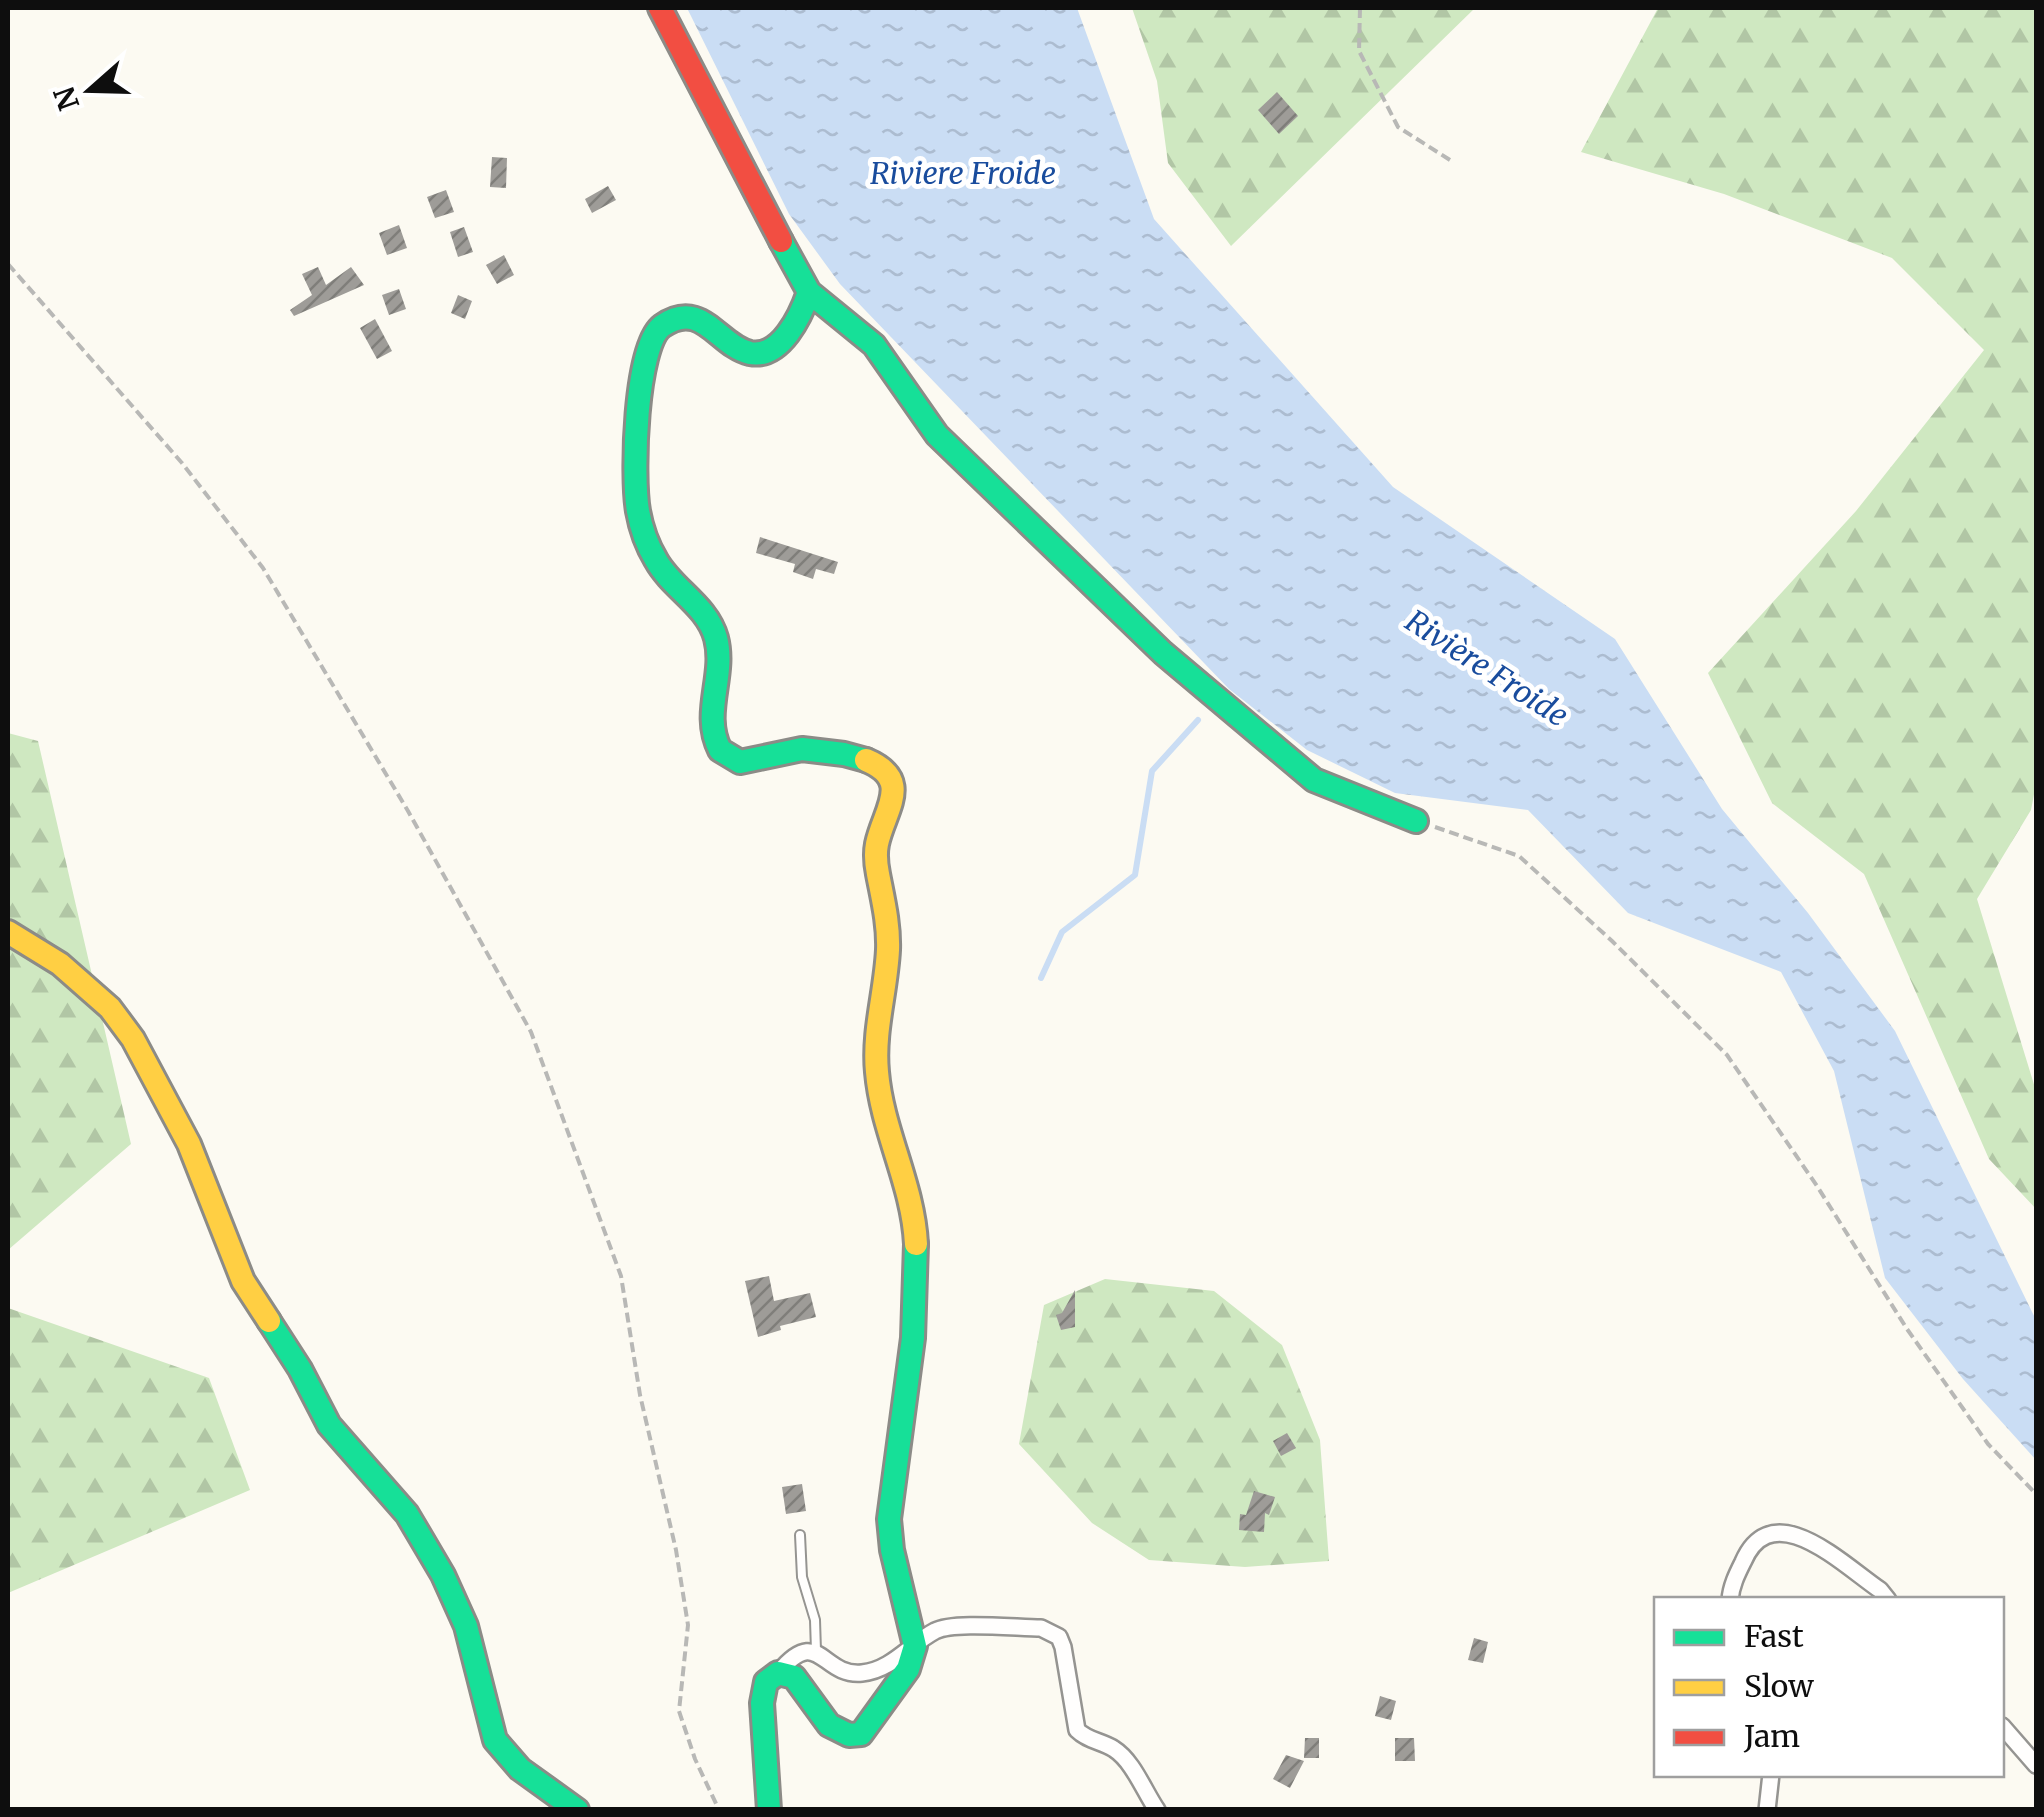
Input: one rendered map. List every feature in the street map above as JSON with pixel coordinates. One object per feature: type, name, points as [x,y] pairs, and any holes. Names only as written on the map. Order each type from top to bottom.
[{"type":"street","points":[[660,8],[734,155],[810,292],[874,345],[936,435],[1163,653],[1314,780],[1416,820]]},
{"type":"street","points":[[778,1673],[794,1676],[825,1723],[847,1737],[861,1734],[887,1702],[908,1669],[916,1646],[892,1550],[890,1519],[918,1304],[914,1224],[876,1070],[888,932],[876,847],[893,804],[894,789],[879,764],[852,754],[791,749],[740,763],[729,759],[719,747],[710,706],[717,675],[718,642],[709,618],[663,572],[652,555],[640,524],[636,499],[634,442],[646,350],[656,332],[675,320],[700,317],[740,350],[754,355],[769,351],[800,322],[810,292]]},
{"type":"street","points":[[8,932],[60,964],[110,1008],[133,1039],[189,1144],[243,1281],[300,1369],[329,1425],[407,1514],[443,1574],[466,1626],[495,1740],[520,1769],[577,1810]]},
{"type":"street","points":[[1730,1597],[1750,1545],[1774,1531],[1800,1535],[1886,1597]]},
{"type":"street","points":[[770,1810],[762,1703],[766,1682],[802,1651],[816,1651],[842,1670],[861,1674],[882,1667],[936,1630],[958,1625],[1052,1631],[1063,1647],[1078,1730],[1124,1757],[1157,1810]]},
{"type":"street","points":[[2004,1728],[2036,1765]]},
{"type":"street","points":[[1767,1810],[1771,1777]]},
{"type":"lane","points":[[800,1535],[802,1577],[815,1620],[816,1651]]},
{"type":"path","points":[[1360,8],[1358,50],[1398,126],[1450,160]]},
{"type":"path","points":[[8,264],[182,463],[263,568],[408,811],[531,1032],[620,1276],[640,1395],[676,1550],[688,1625],[679,1712],[719,1810]]},
{"type":"path","points":[[1416,820],[1518,856],[1612,941],[1727,1055],[1817,1186],[1907,1329],[1988,1444],[2036,1494]]},
{"type":"green space","points":[[1132,8],[1475,8],[1231,246],[1168,163],[1157,81]]},
{"type":"green space","points":[[1658,8],[2036,8],[2036,784],[2031,810],[1977,899],[2036,1091],[2036,1209],[1989,1159],[1864,874],[1772,803],[1708,673],[1856,511],[1984,350],[1892,258],[1724,194],[1581,152]]},
{"type":"green space","points":[[8,733],[38,741],[131,1144],[8,1250]]},
{"type":"green space","points":[[1105,1279],[1214,1291],[1282,1345],[1320,1440],[1329,1561],[1245,1567],[1149,1560],[1092,1523],[1019,1444],[1044,1305]]},
{"type":"green space","points":[[8,1308],[209,1378],[250,1490],[8,1593]]},
{"type":"water","name":"Riviere Froide","points":[[687,8],[1077,8],[1154,219],[1393,487],[1615,639],[1722,809],[1808,913],[1895,1031],[2036,1320],[2036,1460],[1963,1379],[1885,1278],[1834,1071],[1781,972],[1628,913],[1528,810],[1395,793],[1307,750],[1229,689],[840,284],[789,214]]},
{"type":"building","points":[[1277,92],[1298,116],[1279,134],[1258,110]]},
{"type":"building","points":[[492,157],[507,158],[506,188],[490,187]]},
{"type":"building","points":[[608,186],[616,200],[592,213],[585,199]]},
{"type":"building","points":[[446,190],[454,212],[435,218],[427,197]]},
{"type":"building","points":[[399,225],[407,248],[387,255],[379,233]]},
{"type":"building","points":[[464,227],[473,252],[458,257],[450,232]]},
{"type":"building","points":[[504,255],[514,275],[497,284],[486,265]]},
{"type":"building","points":[[318,267],[326,285],[351,267],[364,285],[294,316],[290,310],[312,295],[302,274]]},
{"type":"building","points":[[399,289],[406,309],[389,315],[382,295]]},
{"type":"building","points":[[458,295],[472,301],[465,319],[451,313]]},
{"type":"building","points":[[375,319],[392,351],[377,359],[360,328]]},
{"type":"building","points":[[760,537],[838,562],[834,574],[816,569],[813,579],[793,572],[795,564],[756,553]]},
{"type":"building","points":[[769,1276],[774,1301],[810,1293],[816,1317],[780,1326],[781,1330],[758,1337],[745,1281]]},
{"type":"building","points":[[1075,1290],[1075,1327],[1061,1330],[1056,1315],[1062,1313]]},
{"type":"building","points":[[1287,1433],[1296,1448],[1281,1456],[1273,1441]]},
{"type":"building","points":[[802,1484],[806,1511],[786,1514],[782,1487]]},
{"type":"building","points":[[1254,1491],[1275,1497],[1269,1515],[1265,1513],[1264,1532],[1239,1530],[1240,1514],[1246,1515]]},
{"type":"building","points":[[1474,1638],[1488,1642],[1483,1663],[1468,1660]]},
{"type":"building","points":[[1380,1696],[1396,1701],[1391,1720],[1375,1716]]},
{"type":"building","points":[[1305,1738],[1319,1738],[1319,1758],[1304,1758]]},
{"type":"building","points":[[1395,1738],[1414,1738],[1415,1761],[1395,1761]]},
{"type":"building","points":[[1286,1755],[1304,1761],[1290,1788],[1273,1779]]},
{"type":"waterway","points":[[1041,978],[1062,932],[1135,875],[1152,771],[1198,720]]},
{"type":"traffic: fast","points":[[781,241],[809,292],[874,345],[937,435],[1163,653],[1314,780],[1416,821]]},
{"type":"traffic: fast","points":[[809,292],[788,333],[761,353],[739,349],[699,320],[688,317],[662,326],[653,338],[641,384],[635,471],[638,511],[656,560],[705,616],[716,638],[713,722],[720,750],[740,762],[802,749],[866,760]]},
{"type":"traffic: fast","points":[[769,1810],[762,1703],[766,1682],[778,1673],[794,1677],[829,1725],[849,1735],[861,1734],[908,1669],[915,1646],[892,1550],[889,1519],[913,1338],[916,1244]]},
{"type":"traffic: fast","points":[[269,1321],[329,1425],[407,1514],[443,1575],[466,1626],[495,1740],[520,1769],[577,1810]]},
{"type":"traffic: slow","points":[[866,760],[881,768],[892,786],[876,852],[888,940],[877,1072],[916,1244]]},
{"type":"traffic: slow","points":[[8,932],[60,964],[110,1008],[133,1039],[189,1144],[243,1281],[269,1321]]},
{"type":"traffic: jam","points":[[660,8],[781,241]]},
{"type":"water label","name":"Rivière Froide","points":[[1487,668]]}]
